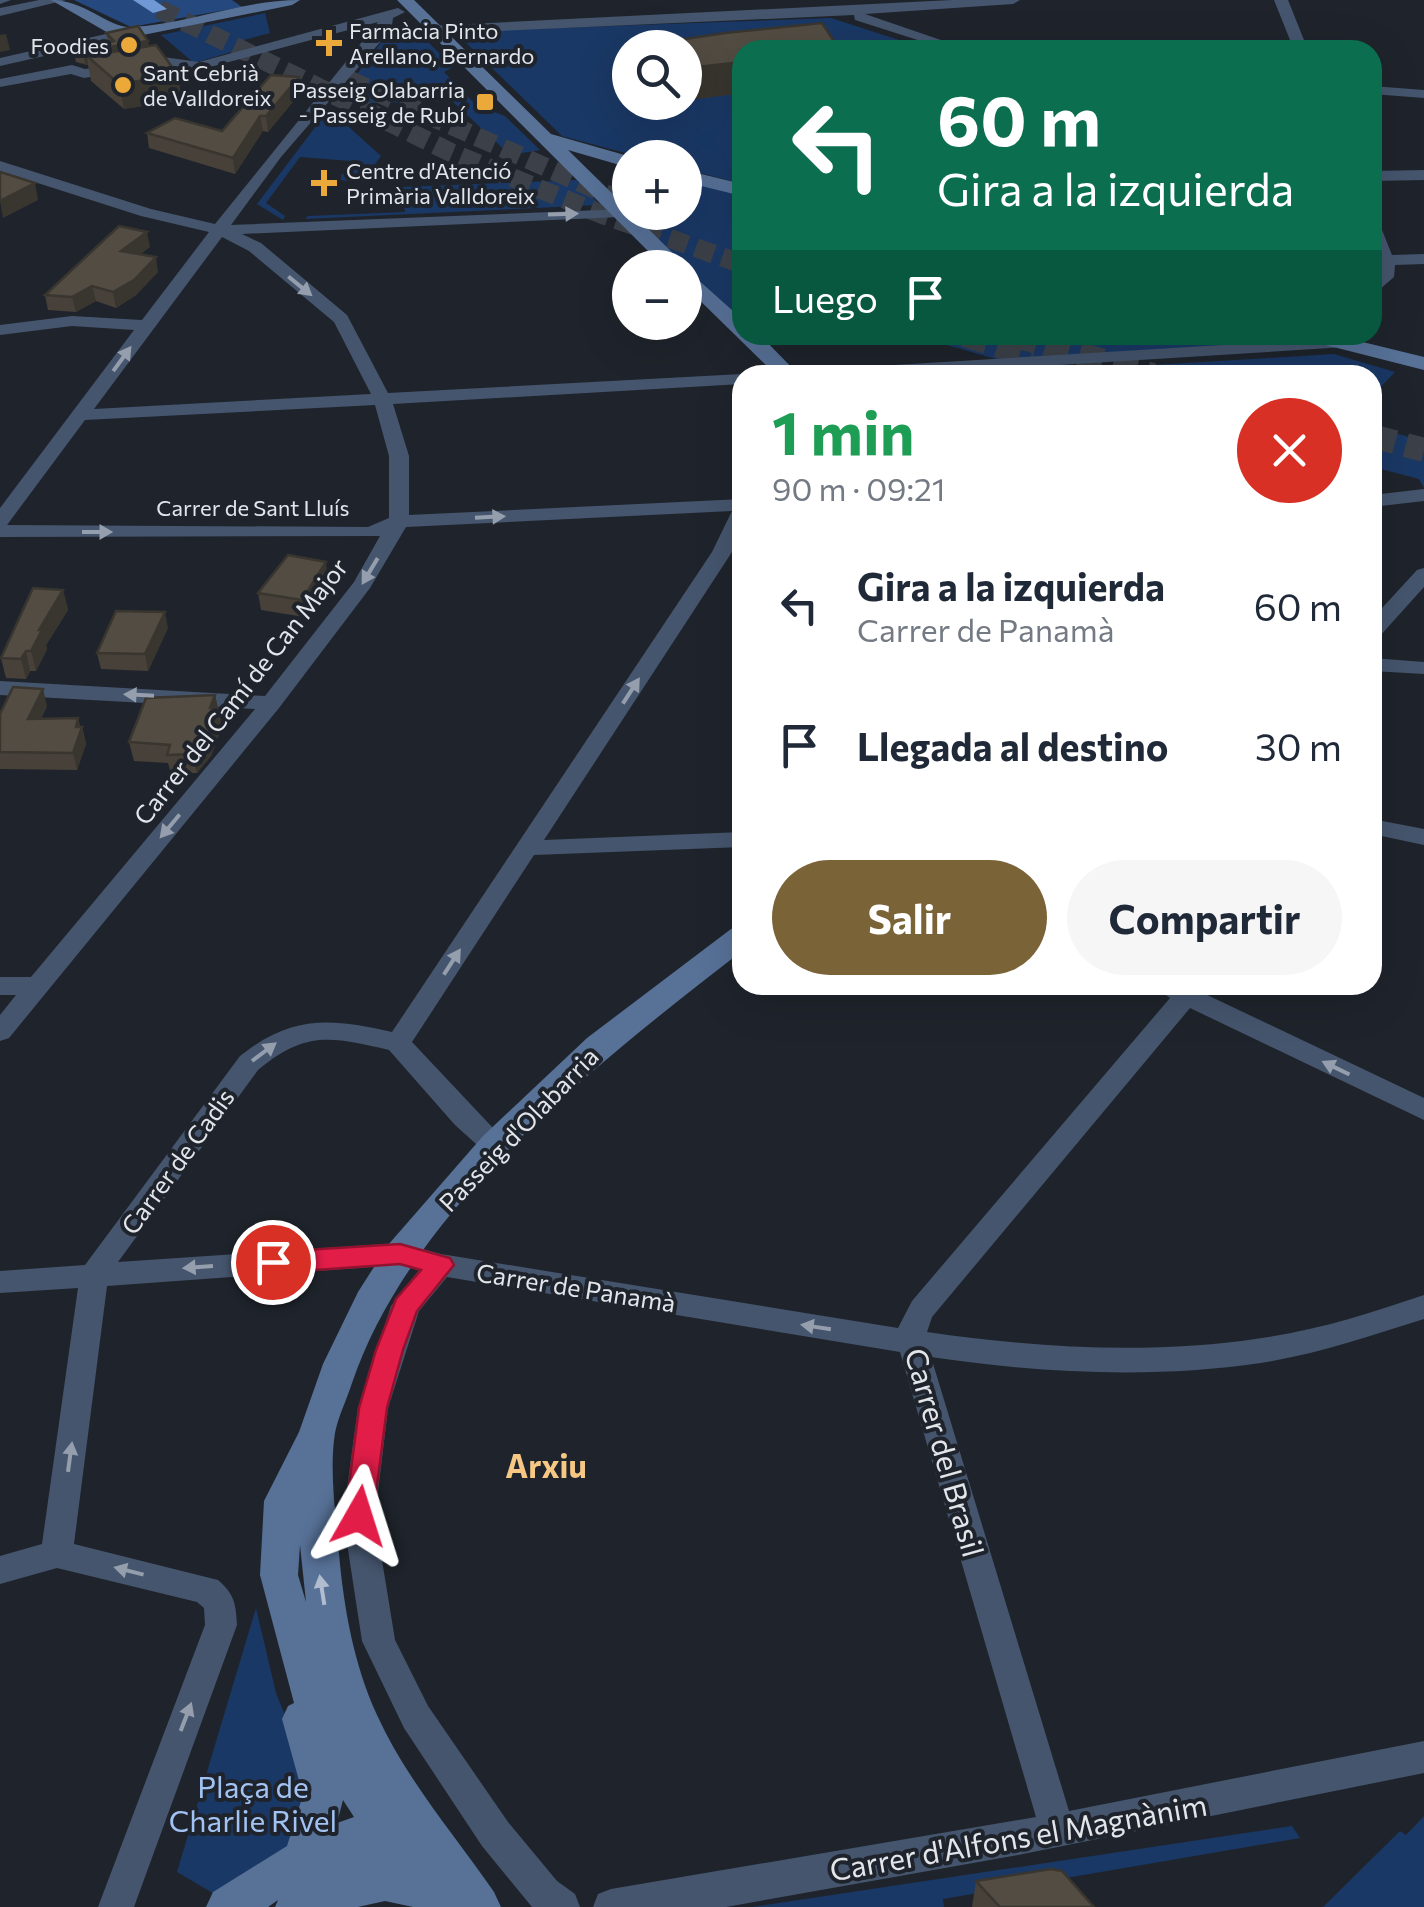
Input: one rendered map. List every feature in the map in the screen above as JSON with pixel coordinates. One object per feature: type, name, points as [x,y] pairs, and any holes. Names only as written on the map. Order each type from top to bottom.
[{"type":"highway","points":[[141,0],[160,9]]},
{"type":"main road","points":[[59,0],[128,33],[292,0]]},
{"type":"main road","points":[[409,4],[612,204]]},
{"type":"main road","points":[[542,137],[612,157]]},
{"type":"main road","points":[[563,157],[612,160]]},
{"type":"main road","points":[[597,190],[591,172],[612,163]]},
{"type":"main road","points":[[702,180],[732,188]]},
{"type":"main road","points":[[638,230],[659,250]]},
{"type":"main road","points":[[702,291],[732,320]]},
{"type":"main road","points":[[758,345],[778,365]]},
{"type":"main road","points":[[1350,345],[1424,364]]},
{"type":"main road","name":"Passeig d'Olabarria","points":[[318,1433],[341,1364],[370,1302],[400,1254],[495,1144],[598,1046],[732,944]]},
{"type":"main road","points":[[303,1863],[324,1795],[280,1654],[276,1628],[283,1500],[318,1433]]},
{"type":"main road","points":[[318,1433],[316,1521],[322,1590],[342,1676],[439,1887]]},
{"type":"main road","points":[[280,1575],[320,1722],[385,1829],[439,1887]]},
{"type":"main road","points":[[299,1907],[379,1845],[385,1829],[385,1804],[368,1738]]},
{"type":"main road","points":[[228,1907],[354,1834],[385,1829]]},
{"type":"main road","points":[[299,1907],[384,1879],[400,1878],[439,1887],[479,1907]]},
{"type":"street","points":[[0,12],[14,3],[59,0]]},
{"type":"street","points":[[835,0],[863,19],[930,40]]},
{"type":"street","points":[[386,21],[398,31],[851,12],[1013,0]]},
{"type":"street","points":[[1282,0],[1297,40]]},
{"type":"street","points":[[0,521],[276,154],[386,21],[409,4]]},
{"type":"street","points":[[0,83],[72,69],[84,74],[163,61],[200,66],[386,21]]},
{"type":"street","points":[[0,62],[128,33]]},
{"type":"street","points":[[1382,91],[1424,94]]},
{"type":"street","points":[[0,166],[147,213],[221,230],[255,247],[342,320],[382,398],[399,456],[399,522]]},
{"type":"street","points":[[1382,176],[1424,175]]},
{"type":"street","points":[[221,230],[612,212]]},
{"type":"street","points":[[1382,250],[1388,273],[1382,280]]},
{"type":"street","points":[[1386,260],[1424,260]]},
{"type":"street","points":[[0,330],[60,322],[146,326]]},
{"type":"street","points":[[1053,365],[1253,345]]},
{"type":"street","points":[[80,416],[732,379]]},
{"type":"street","points":[[1382,500],[1424,495]]},
{"type":"street","name":"Carrer de Sant Lluís","points":[[0,531],[371,533],[399,522],[732,508]]},
{"type":"street","name":"Carrer del Camí de Can Major","points":[[0,1032],[272,703],[363,584],[399,522]]},
{"type":"street","points":[[495,1144],[465,1118],[398,1044],[722,552],[732,530]]},
{"type":"street","points":[[1382,622],[1424,574]]},
{"type":"street","points":[[1382,665],[1424,668]]},
{"type":"street","points":[[0,688],[272,703]]},
{"type":"street","points":[[1382,828],[1424,836]]},
{"type":"street","points":[[527,848],[732,840]]},
{"type":"street","points":[[0,986],[38,986]]},
{"type":"street","name":"Carrer del Brasil","points":[[1057,1829],[912,1343],[913,1326],[1176,995]]},
{"type":"street","points":[[1196,995],[1424,1110]]},
{"type":"street","name":"Carrer de Cadis","points":[[57,1554],[94,1274],[249,1063],[275,1042],[310,1030],[358,1034],[398,1044]]},
{"type":"street","name":"Carrer de Panamà","points":[[0,1282],[400,1254],[441,1265],[912,1343],[1123,1363],[1198,1360],[1282,1349],[1371,1328],[1424,1308]]},
{"type":"street","points":[[441,1265],[406,1306],[373,1408],[359,1516],[376,1622],[380,1642],[416,1717],[495,1834],[544,1894],[562,1907]]},
{"type":"street","points":[[0,1570],[57,1554],[206,1590],[220,1602],[221,1626],[116,1907]]},
{"type":"street","name":"Carrer d'Alfons el Magnànim","points":[[611,1907],[733,1889],[1424,1757]]},
{"type":"lane","points":[[0,2],[14,3]]},
{"type":"green space","points":[[265,13],[270,33],[244,40],[252,46],[194,63],[161,35]]},
{"type":"green space","points":[[831,18],[899,40],[732,40],[732,181],[702,173],[702,140],[612,140],[612,149],[562,136],[461,38],[472,31]]},
{"type":"green space","points":[[410,36],[427,41],[453,67],[444,72],[476,105],[505,116],[540,150],[510,155],[452,101],[334,104],[383,40]]},
{"type":"green space","points":[[329,109],[381,156],[362,182],[338,180],[351,161],[300,157],[266,203],[285,216],[283,220],[257,204]]},
{"type":"green space","points":[[577,180],[600,205],[305,219],[405,212],[400,187]]},
{"type":"green space","points":[[702,180],[732,188],[732,319],[702,291],[702,250],[664,250],[641,230],[702,230]]},
{"type":"green space","points":[[947,345],[1256,345],[1006,362]]},
{"type":"green space","points":[[1334,354],[1371,365],[1152,365]]},
{"type":"green space","points":[[1382,368],[1395,372],[1382,386]]},
{"type":"green space","points":[[1382,430],[1424,441],[1424,488],[1419,479],[1382,469]]},
{"type":"green space","name":"Plaça de Charlie Rivel","points":[[256,1608],[276,1693],[314,1787],[297,1841],[218,1896],[177,1872]]},
{"type":"green space","points":[[1424,1816],[1424,1907],[1323,1907],[1400,1831],[1406,1835]]},
{"type":"green space","points":[[1292,1826],[1300,1838],[943,1899],[944,1907],[752,1907]]},
{"type":"shaded area","points":[[74,0],[232,0],[242,7],[131,27]]},
{"type":"building","points":[[822,23],[833,40],[732,40],[732,63],[702,66],[702,36]]},
{"type":"building","points":[[138,26],[148,41],[83,51],[73,49],[114,41],[106,33]]},
{"type":"building","points":[[156,45],[178,75],[119,84],[87,56]]},
{"type":"building","points":[[271,75],[299,77],[266,116],[260,116],[233,158],[147,133],[175,118],[222,131]]},
{"type":"building","points":[[0,172],[35,183],[0,201]]},
{"type":"building","points":[[119,226],[147,232],[121,251],[156,257],[134,280],[113,292],[92,286],[72,297],[45,295]]},
{"type":"building","points":[[288,555],[326,562],[302,600],[258,593]]},
{"type":"building","points":[[33,588],[63,590],[31,651],[26,651],[21,659],[1,658]]},
{"type":"building","points":[[116,611],[165,612],[145,654],[97,653]]},
{"type":"building","points":[[13,687],[43,689],[28,719],[78,718],[76,727],[82,727],[73,753],[0,752],[0,714]]},
{"type":"building","points":[[215,695],[210,708],[219,708],[207,738],[193,754],[167,755],[170,745],[129,742],[146,698]]},
{"type":"building","points":[[1051,1869],[1062,1871],[1094,1907],[1000,1907],[976,1881]]},
{"type":"tunnel","points":[[159,9],[452,153],[601,214],[732,260]]},
{"type":"tunnel","points":[[349,80],[612,197]]},
{"type":"tunnel","points":[[997,345],[1033,356]]},
{"type":"tunnel","points":[[1047,345],[1118,365]]},
{"type":"tunnel","points":[[1382,439],[1424,450]]},
{"type":"place","name":"Farmàcia Pinto Arellano, Bernardo","points":[[329,43]]},
{"type":"place","name":"Foodies","points":[[129,45]]},
{"type":"place","name":"Sant Cebrià de Valldoreix","points":[[123,85]]},
{"type":"place","name":"Passeig Olabarria - Passeig de Rubí","points":[[485,102]]},
{"type":"place","name":"Centre d'Atenció Primària Valldoreix","points":[[324,183]]},
{"type":"district","name":"Arxiu","points":[[546,1465]]},
{"type":"route","points":[[273,1262],[400,1254],[441,1265],[406,1306],[390,1350],[373,1408],[359,1516]]}]
